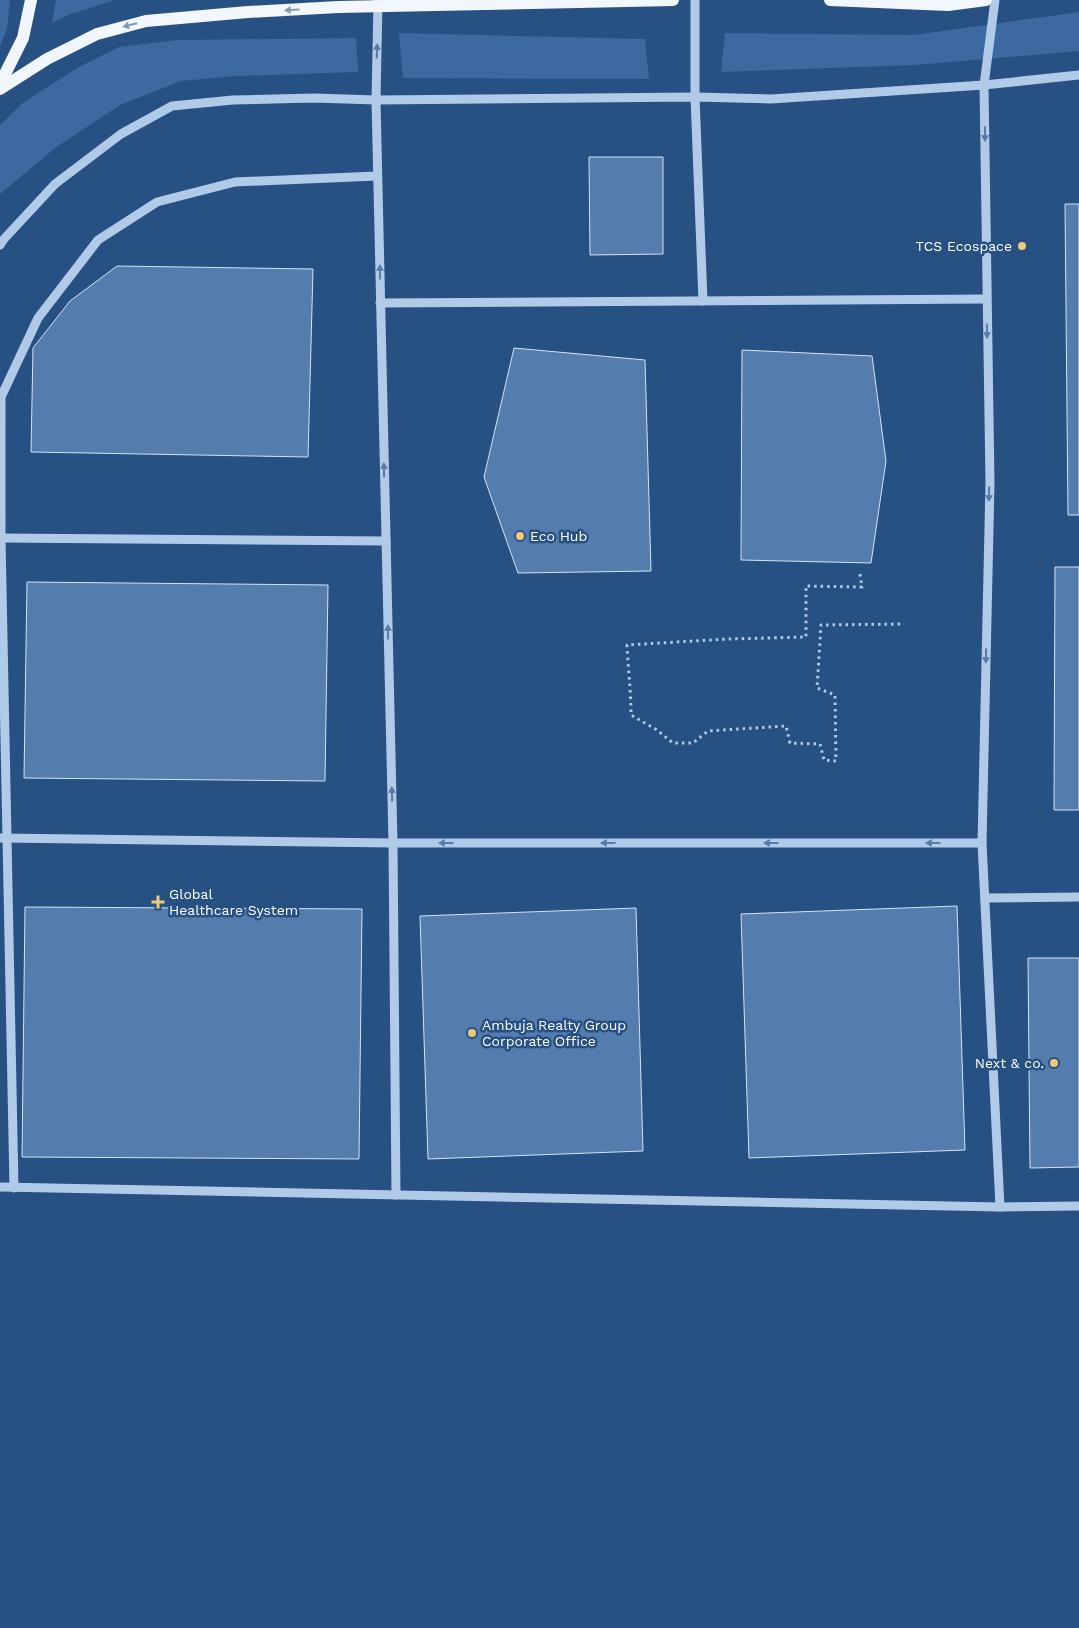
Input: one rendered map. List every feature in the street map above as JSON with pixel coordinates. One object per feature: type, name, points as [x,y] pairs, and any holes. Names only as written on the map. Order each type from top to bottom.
[{"type":"main road","points":[[0,84],[23,38],[31,0]]},
{"type":"main road","points":[[0,88],[47,59],[97,34],[146,21],[378,3],[673,0]]},
{"type":"main road","points":[[830,0],[948,5],[986,0]]},
{"type":"lane","points":[[695,0],[695,97],[703,301]]},
{"type":"lane","points":[[995,0],[984,85],[990,483],[982,843],[1000,1207]]},
{"type":"lane","points":[[378,3],[376,100],[393,843],[396,1195]]},
{"type":"lane","points":[[0,245],[55,184],[122,134],[172,106],[233,100],[314,98],[376,100],[695,97],[771,100],[984,85],[1079,74]]},
{"type":"lane","points":[[14,1188],[3,838],[0,397],[38,318],[98,240],[156,202],[236,182],[378,176]]},
{"type":"lane","points":[[380,303],[986,299]]},
{"type":"lane","points":[[2,538],[386,541]]},
{"type":"lane","points":[[3,838],[393,843],[982,843]]},
{"type":"lane","points":[[985,898],[1079,897]]},
{"type":"lane","points":[[0,1187],[1000,1207],[1079,1206]]},
{"type":"path","points":[[860,574],[862,587],[806,586],[806,637],[718,639],[627,645],[631,715],[673,743],[693,744],[708,731],[786,726],[790,743],[820,744],[824,760],[836,761],[835,695],[817,688],[821,625],[904,624]]},
{"type":"shaded area","points":[[0,0],[10,0],[7,29],[0,47]]},
{"type":"shaded area","points":[[56,0],[115,0],[68,15],[52,23]]},
{"type":"shaded area","points":[[1079,12],[1079,51],[915,65],[721,72],[725,33],[914,35]]},
{"type":"shaded area","points":[[399,33],[645,39],[649,79],[403,78]]},
{"type":"shaded area","points":[[356,38],[358,72],[237,76],[181,81],[120,105],[55,148],[0,194],[0,125],[24,102],[79,67],[119,47],[177,40]]},
{"type":"building","points":[[589,157],[663,157],[663,254],[590,255]]},
{"type":"building","points":[[1065,204],[1079,204],[1079,515],[1068,515]]},
{"type":"building","points":[[117,266],[313,269],[308,457],[31,452],[33,348],[70,301]]},
{"type":"building","points":[[514,348],[645,360],[651,571],[518,573],[484,477]]},
{"type":"building","points":[[742,350],[872,356],[886,461],[871,563],[741,560]]},
{"type":"building","points":[[1055,567],[1079,567],[1079,810],[1054,810]]},
{"type":"building","points":[[27,582],[328,585],[325,781],[24,778]]},
{"type":"building","points":[[957,906],[965,1150],[749,1158],[741,914]]},
{"type":"building","points":[[25,907],[362,909],[359,1159],[22,1157]]},
{"type":"building","points":[[636,908],[643,1151],[428,1159],[420,916]]},
{"type":"building","name":"Next & co.","points":[[1028,958],[1079,958],[1079,1167],[1030,1168]]},
{"type":"place","name":"TCS Ecospace","points":[[1022,246]]},
{"type":"place","name":"Eco Hub","points":[[520,536]]},
{"type":"place","name":"Global Healthcare System","points":[[158,902]]},
{"type":"place","name":"Ambuja Realty Group Corporate Office","points":[[472,1033]]},
{"type":"place","name":"Next & co.","points":[[1054,1063]]}]
